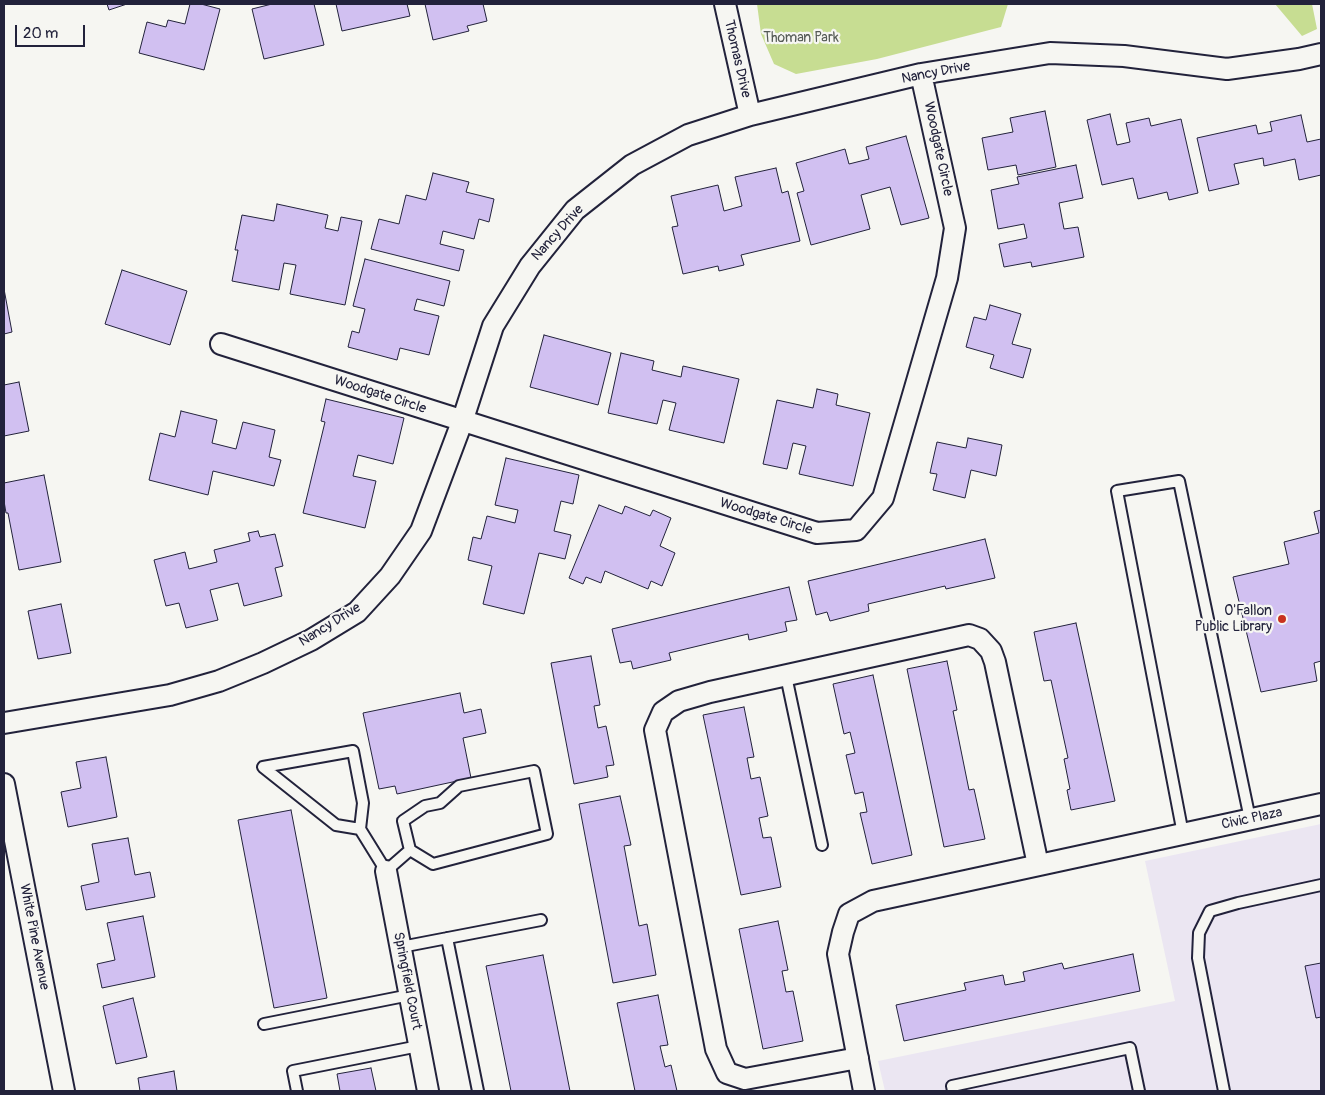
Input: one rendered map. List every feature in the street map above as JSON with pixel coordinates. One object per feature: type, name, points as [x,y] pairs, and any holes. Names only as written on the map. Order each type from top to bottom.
[{"type":"street","name":"Thomas Drive","points":[[725,4],[750,115]]},
{"type":"street","name":"Nancy Drive","points":[[4,723],[170,695],[219,681],[311,640],[357,612],[390,576],[421,531],[462,422],[493,326],[530,266],[575,210],[632,165],[688,135],[750,115],[921,74],[1050,53],[1124,56],[1227,69],[1299,60],[1321,54]]},
{"type":"street","name":"Woodgate Circle","points":[[221,344],[462,422],[817,533],[856,530],[883,498],[947,278],[955,228],[921,74]]},
{"type":"street","points":[[858,1058],[745,1079],[727,1073],[716,1049],[655,730],[663,712],[678,701],[710,692],[969,636],[980,639],[991,650],[995,662],[1038,865]]},
{"type":"street","name":"White Pine Avenue","points":[[4,784],[64,1091]]},
{"type":"street","name":"Civic Plaza","points":[[864,1091],[838,954],[849,914],[873,901],[1321,804]]},
{"type":"street","name":"Springfield Court","points":[[386,871],[428,1091]]},
{"type":"lane","points":[[1183,834],[1118,491],[1179,481],[1250,819]]},
{"type":"lane","points":[[786,676],[822,845]]},
{"type":"lane","points":[[360,829],[336,825],[263,767],[353,751],[363,803],[360,829],[386,871],[410,850]]},
{"type":"lane","points":[[534,771],[546,834],[433,864],[410,850],[404,821],[425,806],[440,803],[459,786],[534,771]]},
{"type":"lane","points":[[1224,1091],[1198,958],[1199,933],[1210,911],[1238,902],[1321,885]]},
{"type":"lane","points":[[400,947],[541,920]]},
{"type":"lane","points":[[447,938],[478,1091]]},
{"type":"lane","points":[[264,1024],[410,995]]},
{"type":"lane","points":[[297,1091],[293,1071],[419,1046]]},
{"type":"lane","points":[[953,1091],[952,1086],[1130,1048],[1139,1091]]},
{"type":"shaded area","points":[[1321,824],[1321,1091],[885,1091],[878,1061],[1175,1001],[1145,861]]},
{"type":"green space","name":"Thoman Park","points":[[757,4],[1008,4],[1001,27],[877,59],[796,74],[774,64],[761,34]]},
{"type":"green space","points":[[1275,4],[1312,4],[1317,29],[1302,36]]},
{"type":"building","points":[[107,4],[127,4],[109,10]]},
{"type":"building","points":[[190,4],[201,4],[220,9],[204,70],[139,53],[147,22],[166,27],[168,20],[185,24]]},
{"type":"building","points":[[272,4],[314,4],[324,45],[264,59],[252,9]]},
{"type":"building","points":[[336,4],[407,4],[410,16],[342,31]]},
{"type":"building","points":[[425,4],[483,4],[487,21],[467,26],[469,31],[433,40]]},
{"type":"building","points":[[1045,111],[1056,167],[1018,175],[1016,165],[988,170],[982,138],[1013,132],[1010,118]]},
{"type":"building","points":[[1110,114],[1117,145],[1130,142],[1126,123],[1149,118],[1151,126],[1181,119],[1198,193],[1169,200],[1167,192],[1138,199],[1133,178],[1102,185],[1087,120]]},
{"type":"building","points":[[1301,115],[1307,142],[1321,139],[1321,175],[1299,180],[1295,159],[1264,166],[1263,158],[1234,164],[1239,184],[1209,191],[1197,138],[1256,125],[1258,134],[1272,131],[1270,122]]},
{"type":"building","points":[[906,136],[929,218],[901,225],[890,187],[861,195],[870,229],[811,245],[797,193],[804,191],[796,163],[845,149],[849,164],[869,159],[866,147]]},
{"type":"building","points":[[1076,165],[1083,198],[1059,203],[1064,229],[1078,227],[1084,257],[1032,267],[1031,262],[1004,267],[999,244],[1027,238],[1024,224],[998,229],[991,190],[1019,184],[1017,177]]},
{"type":"building","points":[[776,168],[782,193],[788,191],[800,241],[741,255],[744,265],[719,271],[718,266],[683,274],[672,227],[678,226],[671,196],[718,185],[724,211],[742,206],[735,177]]},
{"type":"building","points":[[433,173],[469,182],[466,192],[494,199],[489,222],[479,219],[474,239],[443,231],[440,244],[464,250],[459,271],[371,249],[379,219],[399,224],[406,195],[426,200]]},
{"type":"building","points":[[277,204],[328,215],[325,228],[338,231],[341,217],[362,221],[345,305],[290,294],[296,265],[284,263],[279,290],[232,281],[238,250],[235,250],[242,215],[274,221]]},
{"type":"building","points":[[365,259],[450,281],[444,306],[417,299],[414,310],[439,316],[429,355],[400,348],[397,360],[348,347],[352,331],[359,333],[365,309],[353,306]]},
{"type":"building","points":[[122,270],[187,291],[170,345],[105,324]]},
{"type":"building","points":[[4,289],[12,332],[4,334]]},
{"type":"building","points":[[990,305],[1021,314],[1012,344],[1031,349],[1023,378],[990,368],[994,355],[966,347],[974,317],[986,320]]},
{"type":"building","points":[[544,335],[611,353],[598,405],[530,387]]},
{"type":"building","points":[[621,353],[654,361],[652,370],[681,377],[683,366],[739,379],[724,443],[669,430],[676,403],[663,400],[657,424],[608,413]]},
{"type":"building","points":[[19,382],[29,431],[4,436],[4,385]]},
{"type":"building","points":[[817,389],[838,394],[836,405],[870,413],[853,486],[799,474],[806,446],[793,443],[787,469],[763,464],[777,400],[813,408]]},
{"type":"building","points":[[326,399],[404,418],[393,464],[358,455],[353,476],[376,481],[365,528],[303,513],[325,422],[321,421]]},
{"type":"building","points":[[181,411],[217,420],[212,443],[236,449],[243,422],[275,430],[269,457],[281,460],[274,486],[213,471],[208,495],[149,480],[160,433],[175,437]]},
{"type":"building","points":[[968,438],[1002,445],[996,476],[971,470],[965,498],[933,490],[937,474],[930,473],[937,442],[966,448]]},
{"type":"building","points":[[506,458],[579,475],[573,504],[561,501],[554,531],[571,535],[565,559],[539,553],[524,614],[483,604],[492,566],[468,560],[473,537],[481,539],[487,516],[515,523],[518,510],[495,505]]},
{"type":"building","points":[[44,475],[61,562],[19,570],[8,513],[6,513],[4,483]]},
{"type":"building","points":[[599,505],[622,514],[625,506],[650,516],[653,510],[671,518],[660,546],[675,553],[662,586],[651,581],[648,589],[605,571],[601,583],[586,577],[583,584],[569,578]]},
{"type":"building","name":"O'Fallon Public Library","points":[[1321,510],[1321,661],[1314,663],[1317,681],[1261,692],[1233,577],[1289,564],[1284,542],[1319,533],[1314,512]]},
{"type":"building","points":[[258,531],[260,537],[275,534],[283,566],[275,568],[282,596],[244,606],[238,583],[210,590],[218,620],[186,628],[179,603],[166,606],[154,560],[185,552],[189,569],[217,562],[214,550],[250,541],[248,533]]},
{"type":"building","points":[[985,539],[995,578],[946,589],[945,586],[868,604],[869,611],[830,621],[827,612],[816,615],[808,581]]},
{"type":"building","points":[[789,587],[797,620],[785,622],[787,631],[749,640],[748,634],[669,653],[671,660],[633,669],[631,661],[620,663],[612,629]]},
{"type":"building","points":[[61,604],[71,653],[38,659],[28,611]]},
{"type":"building","points":[[1076,623],[1115,801],[1071,810],[1067,790],[1070,789],[1064,759],[1068,758],[1051,680],[1044,681],[1034,632]]},
{"type":"building","points":[[591,656],[600,705],[594,706],[598,728],[606,726],[614,765],[606,766],[608,777],[574,784],[551,663]]},
{"type":"building","points":[[947,661],[957,710],[953,711],[969,790],[974,789],[985,839],[944,847],[907,669]]},
{"type":"building","points":[[873,675],[912,855],[872,864],[860,813],[867,812],[863,792],[855,794],[846,755],[855,753],[850,732],[844,734],[833,684]]},
{"type":"building","points":[[460,693],[464,713],[481,709],[486,733],[463,738],[471,778],[397,794],[395,786],[379,789],[363,713]]},
{"type":"building","points":[[744,707],[754,757],[747,758],[751,779],[760,777],[768,816],[759,818],[763,838],[771,837],[781,887],[741,895],[703,715]]},
{"type":"building","points":[[106,757],[117,817],[68,827],[61,792],[81,788],[76,762]]},
{"type":"building","points":[[620,796],[631,845],[624,846],[639,926],[647,924],[656,975],[613,983],[579,804]]},
{"type":"building","points":[[291,810],[327,998],[274,1008],[238,820]]},
{"type":"building","points":[[128,838],[135,875],[150,872],[155,897],[86,910],[81,886],[99,882],[92,844]]},
{"type":"building","points":[[143,916],[155,977],[102,988],[97,964],[115,960],[107,923]]},
{"type":"building","points":[[778,921],[788,970],[782,971],[786,992],[793,991],[803,1041],[763,1049],[739,929]]},
{"type":"building","points":[[1133,954],[1140,991],[904,1041],[896,1005],[966,990],[964,983],[1003,975],[1005,985],[1025,981],[1023,972],[1062,963],[1064,969]]},
{"type":"building","points":[[543,955],[570,1091],[511,1091],[486,966]]},
{"type":"building","points":[[1321,963],[1321,1017],[1316,1018],[1305,966]]},
{"type":"building","points":[[658,995],[668,1045],[660,1046],[665,1067],[671,1065],[677,1091],[635,1091],[617,1003]]},
{"type":"building","points":[[133,998],[147,1057],[116,1064],[103,1006]]},
{"type":"building","points":[[371,1068],[376,1091],[340,1091],[337,1074]]},
{"type":"building","points":[[174,1071],[177,1091],[140,1091],[138,1078]]},
{"type":"place","name":"O'Fallon Public Library","points":[[1282,619]]}]
